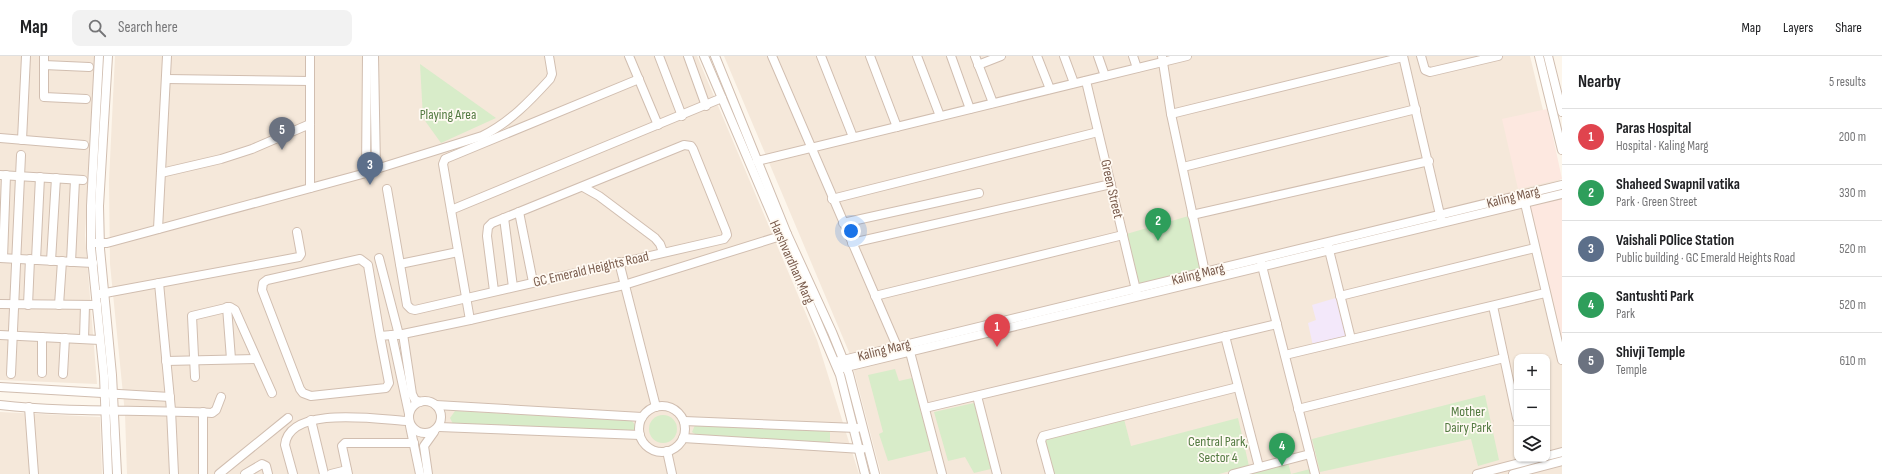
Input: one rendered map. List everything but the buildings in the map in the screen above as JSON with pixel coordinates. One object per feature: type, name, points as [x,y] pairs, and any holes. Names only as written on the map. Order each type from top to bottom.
[{"type":"street","points":[[22,140],[26,56]]},
{"type":"street","points":[[44,56],[44,97],[86,99]]},
{"type":"street","points":[[99,56],[91,206],[91,243],[104,394],[108,474]]},
{"type":"street","points":[[108,56],[99,206],[100,243],[113,393],[117,474]]},
{"type":"street","points":[[158,229],[167,56]]},
{"type":"street","points":[[310,56],[310,188]]},
{"type":"street","points":[[91,243],[107,243],[366,173],[367,56]]},
{"type":"street","points":[[374,56],[373,170],[482,136],[494,130],[512,118],[550,79],[552,74],[549,56]]},
{"type":"street","points":[[629,56],[658,125]]},
{"type":"street","points":[[659,56],[682,116]]},
{"type":"street","points":[[688,56],[706,106]]},
{"type":"street","name":"Harshvardhan Marg","points":[[704,56],[784,235],[832,332],[845,364],[875,474]]},
{"type":"street","name":"Harshvardhan Marg","points":[[715,56],[757,161],[784,235],[837,366],[865,474]]},
{"type":"street","points":[[772,56],[898,351]]},
{"type":"street","points":[[821,56],[852,137]]},
{"type":"street","points":[[870,56],[897,127]]},
{"type":"street","points":[[917,56],[940,116]]},
{"type":"street","points":[[951,56],[970,109]]},
{"type":"street","points":[[975,56],[993,103]]},
{"type":"street","points":[[978,65],[1001,56]]},
{"type":"street","points":[[1037,56],[1050,89]]},
{"type":"street","points":[[1064,56],[1074,83]]},
{"type":"street","points":[[1098,56],[1105,76]]},
{"type":"street","points":[[1133,56],[1138,68]]},
{"type":"street","points":[[757,161],[1138,68],[1163,59],[1187,56]]},
{"type":"street","points":[[1171,114],[1403,56],[1429,161],[1441,219]]},
{"type":"street","points":[[1421,56],[1426,70],[1430,72],[1498,56]]},
{"type":"street","points":[[1539,56],[1562,150]]},
{"type":"street","points":[[1548,56],[1562,112]]},
{"type":"street","points":[[1163,59],[1171,114],[1206,276]]},
{"type":"street","points":[[44,65],[89,67]]},
{"type":"street","points":[[166,79],[310,81]]},
{"type":"street","points":[[470,320],[443,164],[447,157],[638,79]]},
{"type":"street","name":"Green Street","points":[[1086,80],[1136,293]]},
{"type":"street","points":[[451,210],[682,116],[722,98]]},
{"type":"street","points":[[1183,167],[1416,109]]},
{"type":"street","points":[[161,173],[252,150],[310,124]]},
{"type":"street","points":[[832,199],[1098,132]]},
{"type":"street","points":[[0,138],[84,145]]},
{"type":"street","points":[[494,291],[487,231],[492,223],[684,146],[691,146],[726,235],[720,240],[663,252]]},
{"type":"street","points":[[10,374],[21,155]]},
{"type":"street","points":[[1192,215],[1429,161]]},
{"type":"street","points":[[71,262],[79,180],[3,175],[1,258],[16,258],[33,260],[51,260],[71,262],[93,263]]},
{"type":"street","points":[[28,304],[40,177]]},
{"type":"street","points":[[51,260],[56,178]]},
{"type":"street","points":[[852,243],[1110,184]]},
{"type":"street","name":"Kaling Marg","points":[[1524,199],[1562,185]]},
{"type":"street","name":"GC Emerald Heights Road","points":[[387,190],[407,305],[411,309],[466,298],[663,252],[660,244],[655,238],[599,196],[583,187]]},
{"type":"street","points":[[843,223],[979,193]]},
{"type":"street","name":"Kaling Marg","points":[[837,366],[1524,199],[1562,194]]},
{"type":"street","points":[[1524,199],[1534,248],[1560,346],[1562,360]]},
{"type":"street","points":[[519,212],[533,282]]},
{"type":"street","points":[[504,218],[513,287]]},
{"type":"street","points":[[96,295],[298,257],[301,254],[297,232]]},
{"type":"street","points":[[380,336],[398,335],[470,320],[624,285],[784,235]]},
{"type":"street","points":[[875,296],[1122,235]]},
{"type":"street","points":[[1328,246],[1351,339]]},
{"type":"street","points":[[1340,296],[1534,248]]},
{"type":"street","points":[[400,264],[458,252]]},
{"type":"street","points":[[379,258],[412,394],[415,400],[420,402],[432,402],[436,405],[642,417]]},
{"type":"street","points":[[360,259],[363,260],[368,265],[380,336],[389,383],[386,388],[307,396],[300,389],[262,286],[267,280],[360,259]]},
{"type":"street","points":[[59,305],[62,261]]},
{"type":"street","points":[[619,262],[656,407]]},
{"type":"street","points":[[1261,263],[1315,474]]},
{"type":"street","points":[[159,283],[170,397],[174,474]]},
{"type":"street","name":"Kaling Marg","points":[[898,351],[910,352],[1136,293]]},
{"type":"street","points":[[1285,355],[1545,293]]},
{"type":"street","points":[[0,304],[97,305]]},
{"type":"street","points":[[84,339],[85,305]]},
{"type":"street","points":[[1493,306],[1514,404]]},
{"type":"street","points":[[227,307],[231,359]]},
{"type":"street","points":[[195,377],[192,316],[230,307],[234,310],[272,393]]},
{"type":"street","points":[[925,408],[1277,324]]},
{"type":"street","points":[[0,335],[100,340]]},
{"type":"street","points":[[398,335],[409,420],[420,474]]},
{"type":"street","points":[[1225,336],[1259,467]]},
{"type":"street","points":[[42,337],[42,373]]},
{"type":"street","points":[[64,374],[65,338]]},
{"type":"street","points":[[910,352],[942,474]]},
{"type":"street","points":[[166,361],[256,358]]},
{"type":"street","points":[[1298,409],[1504,358]]},
{"type":"street","points":[[0,387],[170,397]]},
{"type":"street","points":[[1050,474],[1041,441],[1043,436],[1238,387]]},
{"type":"street","points":[[0,405],[105,412],[171,410],[214,412],[220,396]]},
{"type":"street","points":[[976,396],[996,474]]},
{"type":"street","points":[[409,420],[416,404],[420,402]]},
{"type":"street","points":[[428,474],[424,446],[437,429],[442,417],[436,405]]},
{"type":"street","points":[[661,406],[671,408],[680,415],[684,421],[685,427],[683,438],[678,445],[666,451],[657,451],[650,448],[642,440],[640,435],[639,429],[642,417],[650,409],[656,407],[661,406]]},
{"type":"street","points":[[29,407],[34,474]]},
{"type":"street","points":[[203,412],[203,474]]},
{"type":"street","points":[[219,474],[288,418]]},
{"type":"street","points":[[293,474],[285,445],[286,440],[296,428],[311,420],[338,418],[409,420]]},
{"type":"street","points":[[311,420],[324,474]]},
{"type":"street","points":[[409,420],[413,428],[421,434],[427,434],[437,429],[640,435]]},
{"type":"street","points":[[684,421],[863,428]]},
{"type":"street","points":[[683,438],[868,449]]},
{"type":"street","points":[[331,474],[347,472],[342,446],[345,443],[414,443]]},
{"type":"street","points":[[666,451],[672,474]]},
{"type":"street","points":[[1550,455],[1562,452]]},
{"type":"street","points":[[1233,474],[1310,454]]},
{"type":"street","points":[[1513,474],[1562,461]]},
{"type":"street","points":[[1476,474],[1519,462]]},
{"type":"street","points":[[1526,462],[1528,470]]},
{"type":"street","points":[[245,474],[262,464],[266,466],[268,474]]},
{"type":"shaded area","points":[[0,56],[95,56],[85,235],[97,384],[0,380]]},
{"type":"shaded area","points":[[115,56],[697,56],[817,340],[859,474],[127,474],[125,414],[110,264],[109,181]]},
{"type":"shaded area","points":[[724,56],[1530,56],[1562,189],[1562,474],[881,474],[849,352]]},
{"type":"shaded area","points":[[1547,109],[1562,179],[1518,189],[1502,119]]},
{"type":"shaded area","points":[[1562,198],[1562,338],[1530,206]]},
{"type":"shaded area","points":[[1339,297],[1349,337],[1313,346],[1308,323],[1316,320],[1312,305]]},
{"type":"shaded area","points":[[0,412],[100,417],[102,474],[0,474]]},
{"type":"green space","name":"Playing Area","points":[[420,64],[496,118],[441,143],[423,118]]},
{"type":"green space","points":[[1192,215],[1205,272],[1135,289],[1123,235]]},
{"type":"green space","points":[[895,369],[899,381],[912,378],[933,450],[888,461],[879,434],[883,432],[868,375]]},
{"type":"green space","name":"Mother Dairy Park","points":[[1485,395],[1499,460],[1478,466],[1471,439],[1320,472],[1312,439]]},
{"type":"green space","points":[[978,402],[995,468],[974,473],[965,457],[948,461],[934,412]]},
{"type":"green space","points":[[455,411],[632,421],[636,426],[633,432],[453,424],[450,418]]},
{"type":"green space","points":[[663,415],[673,419],[677,429],[673,439],[663,443],[653,439],[649,429],[653,419]]},
{"type":"green space","name":"Central Park, Sector 4","points":[[1238,418],[1249,466],[1219,474],[1054,474],[1044,438],[1124,419],[1131,446]]},
{"type":"green space","points":[[695,425],[830,431],[830,444],[698,436],[692,432]]},
{"type":"green space","points":[[1288,462],[1291,474],[1248,474]]},
{"type":"green space","points":[[1310,469],[1311,474],[1291,474]]},
{"type":"place","name":"Shivji Temple","points":[[282,150]]},
{"type":"place","name":"Vaishali POlice Station","points":[[370,185]]},
{"type":"place","name":"Shaheed Swapnil vatika","points":[[1158,241]]},
{"type":"place","name":"Paras Hospital","points":[[997,347]]},
{"type":"place","name":"Santushti Park","points":[[1282,466]]}]
